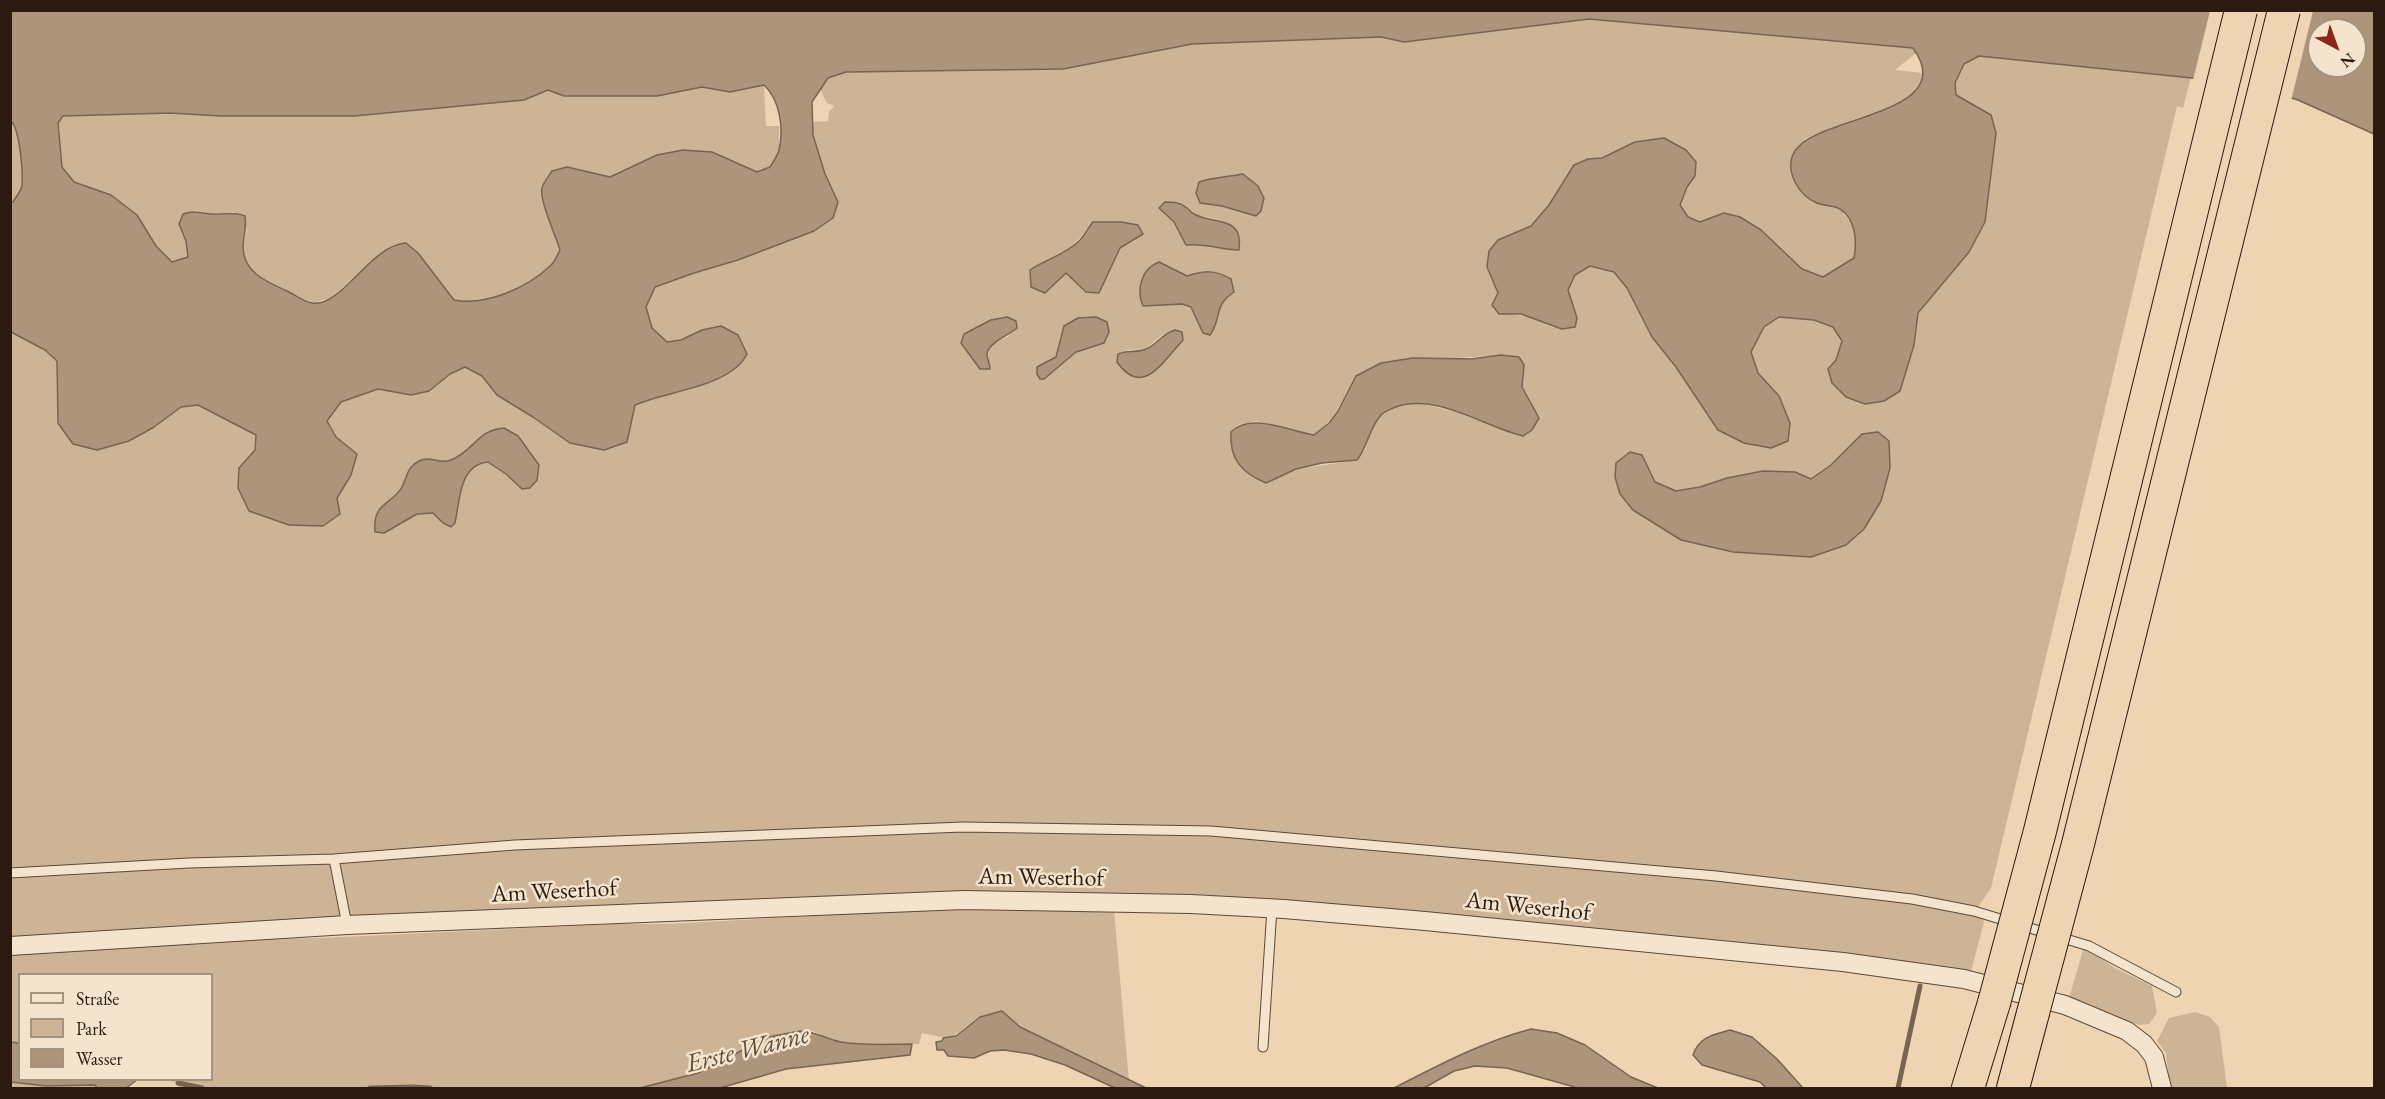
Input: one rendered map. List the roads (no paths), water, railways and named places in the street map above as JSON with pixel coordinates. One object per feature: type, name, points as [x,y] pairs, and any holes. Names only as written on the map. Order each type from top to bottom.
[{"type":"highway","points":[[1968,1089],[1994,1003],[2040,831],[2241,10]]},
{"type":"highway","points":[[2013,1089],[2078,844],[2284,10]]},
{"type":"street","name":"Am Weserhof","points":[[10,946],[346,925],[964,900],[1191,904],[1272,908],[1843,962],[1964,979],[2065,1005],[2127,1031],[2144,1044],[2154,1057],[2162,1089]]},
{"type":"lane","points":[[10,873],[334,858],[515,845],[951,827],[1211,831],[1716,876],[1912,899],[1974,911],[2089,946],[2176,992]]},
{"type":"lane","points":[[334,858],[346,925]]},
{"type":"lane","points":[[1263,1047],[1272,908]]},
{"type":"water","points":[[11,11],[2374,11],[2374,134],[2298,100],[2240,83],[1979,56],[1964,64],[1955,83],[1956,95],[1991,115],[1996,133],[1985,222],[1969,252],[1918,313],[1914,345],[1900,391],[1884,401],[1865,404],[1846,397],[1832,383],[1828,369],[1836,360],[1842,341],[1833,327],[1814,320],[1779,317],[1764,327],[1751,352],[1758,373],[1779,396],[1790,423],[1788,441],[1771,448],[1744,443],[1718,430],[1676,367],[1652,337],[1627,288],[1614,272],[1590,266],[1575,275],[1568,290],[1577,318],[1575,327],[1562,329],[1521,314],[1499,314],[1492,305],[1498,293],[1487,267],[1489,251],[1498,240],[1531,226],[1549,205],[1574,165],[1588,159],[1602,158],[1635,142],[1664,138],[1686,150],[1696,162],[1695,176],[1687,187],[1680,205],[1688,217],[1700,222],[1724,213],[1740,217],[1761,230],[1802,269],[1823,277],[1854,258],[1854,231],[1849,219],[1840,209],[1817,203],[1804,195],[1792,174],[1792,158],[1795,151],[1808,139],[1903,101],[1918,87],[1923,70],[1913,48],[1589,19],[1404,42],[1381,37],[1192,44],[1063,69],[846,72],[828,78],[812,102],[813,135],[825,174],[838,202],[833,218],[814,231],[738,260],[655,287],[646,307],[652,328],[667,342],[681,340],[702,330],[721,326],[738,335],[747,354],[739,365],[713,381],[635,405],[627,442],[604,450],[570,443],[497,395],[482,376],[465,367],[450,374],[429,391],[411,395],[378,389],[341,402],[327,421],[336,437],[357,454],[351,475],[337,498],[340,514],[323,526],[289,525],[249,511],[238,488],[239,468],[255,450],[256,435],[198,405],[181,407],[154,427],[129,441],[97,450],[73,444],[58,423],[57,361],[45,350],[11,332],[10,202],[13,202],[22,186],[19,142],[11,121]],"holes":[[[764,85],[777,106],[781,124],[779,150],[770,167],[757,172],[712,152],[683,150],[657,155],[610,177],[567,167],[552,171],[543,186],[542,194],[560,250],[555,261],[541,274],[505,294],[466,301],[454,300],[418,253],[406,243],[393,246],[380,254],[334,296],[323,302],[306,301],[258,276],[247,264],[243,248],[245,216],[236,214],[194,212],[183,214],[179,224],[186,241],[188,257],[172,262],[156,246],[137,215],[111,195],[74,182],[62,167],[58,123],[63,116],[170,113],[221,116],[354,116],[524,100],[548,90],[564,96],[657,96],[702,87],[730,92]]]},
{"type":"water","points":[[1243,174],[1258,186],[1264,198],[1261,211],[1256,216],[1222,206],[1200,203],[1196,193],[1199,182]]},
{"type":"water","points":[[1165,202],[1179,203],[1194,214],[1232,226],[1237,231],[1239,250],[1186,245],[1174,222],[1159,208]]},
{"type":"water","points":[[1093,222],[1121,222],[1138,225],[1143,234],[1120,248],[1099,293],[1086,292],[1066,273],[1045,293],[1031,287],[1030,270],[1074,246]]},
{"type":"water","points":[[1159,262],[1187,276],[1209,272],[1231,279],[1234,292],[1220,307],[1210,335],[1203,333],[1191,307],[1182,304],[1143,306],[1140,287],[1144,275]]},
{"type":"water","points":[[1007,317],[1016,321],[1017,328],[988,350],[990,369],[980,369],[961,343],[964,334],[991,320]]},
{"type":"water","points":[[1096,317],[1107,322],[1109,332],[1104,343],[1076,352],[1044,379],[1040,379],[1037,367],[1056,357],[1064,326],[1078,318]]},
{"type":"water","points":[[1175,330],[1182,332],[1183,340],[1152,373],[1143,377],[1135,377],[1126,372],[1117,362],[1118,354],[1146,349]]},
{"type":"water","points":[[1501,355],[1519,357],[1524,365],[1522,387],[1539,418],[1532,430],[1523,436],[1441,407],[1409,404],[1393,408],[1381,415],[1357,460],[1322,463],[1296,469],[1266,483],[1244,470],[1232,450],[1231,432],[1249,423],[1270,424],[1314,435],[1329,423],[1338,411],[1356,376],[1381,363],[1413,358],[1471,359]]},
{"type":"water","points":[[504,428],[518,436],[539,465],[537,480],[530,488],[522,489],[488,462],[478,465],[466,477],[462,485],[455,523],[451,527],[433,513],[417,514],[384,533],[375,532],[375,522],[380,509],[398,493],[409,469],[415,464],[423,459],[451,460],[481,437]]},
{"type":"water","points":[[1878,432],[1889,441],[1890,468],[1881,501],[1864,529],[1846,545],[1811,557],[1733,552],[1681,540],[1633,510],[1620,494],[1615,477],[1616,463],[1630,452],[1642,455],[1655,482],[1676,491],[1763,471],[1795,472],[1811,479],[1831,465],[1862,434]]},
{"type":"water","points":[[1002,1011],[1020,1027],[1146,1088],[1115,1088],[1065,1065],[1031,1054],[1004,1050],[990,1051],[974,1058],[948,1056],[944,1050],[937,1050],[936,1042],[942,1041],[943,1038],[956,1036],[980,1017]]},
{"type":"water","points":[[1531,1029],[1557,1033],[1585,1045],[1631,1077],[1658,1088],[1578,1088],[1507,1068],[1475,1066],[1454,1071],[1424,1088],[1394,1088],[1478,1047]]},
{"type":"water","points":[[1730,1030],[1752,1037],[1777,1059],[1803,1088],[1766,1088],[1760,1082],[1702,1065],[1693,1055],[1699,1044],[1712,1035]]},
{"type":"water","points":[[800,1031],[850,1043],[912,1044],[910,1055],[786,1069],[720,1088],[640,1088],[698,1073],[768,1037]]},
{"type":"water","points":[[11,1042],[18,1043],[18,1081],[136,1081],[126,1088],[97,1088],[95,1085],[46,1086],[11,1082]]},
{"type":"waterway","points":[[1898,1088],[1920,986]]},
{"type":"waterway","name":"Erste Wanne","points":[[178,1083],[202,1088]]},
{"type":"waterway","name":"Erste Wanne","points":[[370,1088],[430,1088]]}]
